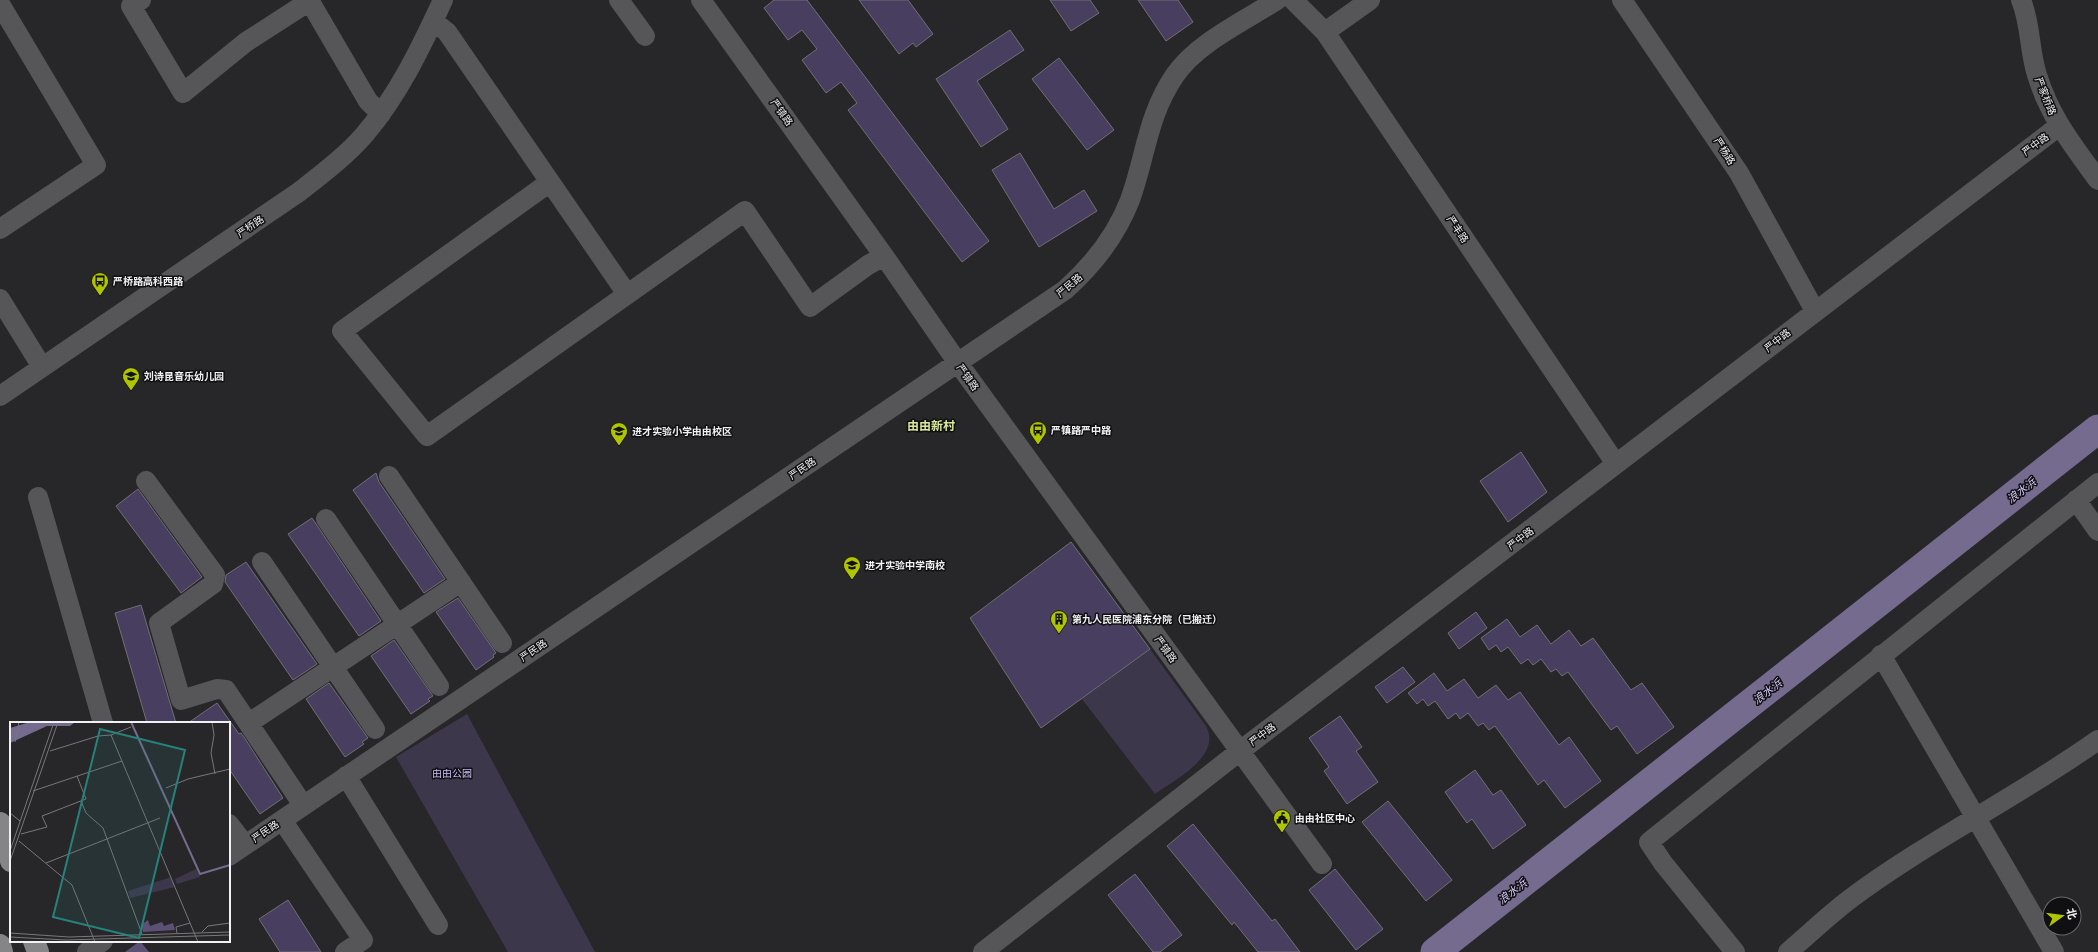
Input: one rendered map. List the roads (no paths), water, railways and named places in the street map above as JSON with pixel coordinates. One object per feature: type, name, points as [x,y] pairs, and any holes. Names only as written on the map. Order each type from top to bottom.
[{"type":"main road","points":[[0,823],[10,858]]},
{"type":"main road","points":[[34,942],[38,952]]},
{"type":"main road","points":[[0,945],[2,952]]},
{"type":"street","points":[[141,0],[131,6],[183,93],[246,42],[310,0],[368,101],[381,114]]},
{"type":"street","name":"严桥路","points":[[0,396],[299,192],[333,165],[364,135],[381,114],[413,64],[443,0]]},
{"type":"street","points":[[618,0],[645,36]]},
{"type":"street","name":"严镇路","points":[[701,0],[884,256],[958,363],[1322,864]]},
{"type":"street","name":"严民路","points":[[237,850],[1043,306],[1084,273],[1106,245],[1121,222],[1130,199],[1151,120],[1175,74],[1191,57],[1208,43],[1277,0]]},
{"type":"street","name":"严丰路","points":[[1293,0],[1325,32],[1616,464]]},
{"type":"street","points":[[1325,32],[1370,0]]},
{"type":"street","name":"严杨路","points":[[1622,0],[1739,173],[1815,311]]},
{"type":"street","name":"严家桥路","points":[[2021,0],[2026,16],[2030,48],[2036,74],[2046,101],[2059,126],[2098,180]]},
{"type":"street","points":[[0,4],[96,165],[0,229]]},
{"type":"street","points":[[433,21],[447,32],[627,294]]},
{"type":"street","name":"严中路","points":[[983,952],[1240,751],[2059,126]]},
{"type":"street","points":[[550,182],[342,331],[427,436],[745,211],[810,307],[868,265],[884,256]]},
{"type":"street","points":[[0,299],[42,367]]},
{"type":"street","points":[[389,476],[502,643]]},
{"type":"street","points":[[146,481],[215,576],[213,584],[159,623],[181,700],[217,689],[223,689],[228,693],[303,805]]},
{"type":"street","points":[[1735,952],[1663,863],[1649,842],[2098,483]]},
{"type":"street","points":[[38,497],[103,722]]},
{"type":"street","points":[[2076,500],[2098,531]]},
{"type":"street","points":[[326,519],[439,686]]},
{"type":"street","points":[[262,562],[376,729]]},
{"type":"street","points":[[249,723],[461,582]]},
{"type":"street","points":[[1881,655],[2054,952]]},
{"type":"street","points":[[1788,952],[1850,899],[1975,816],[2058,768],[2098,740]]},
{"type":"street","points":[[346,776],[438,925]]},
{"type":"street","points":[[282,820],[363,940],[345,952]]},
{"type":"street","points":[[230,827],[237,850]]},
{"type":"street","points":[[87,952],[102,942]]},
{"type":"waterway","name":"浪水浜","points":[[1435,952],[2098,429]]},
{"type":"place","name":"严桥路高科西路","points":[[100,296]]},
{"type":"place","name":"刘诗昆音乐幼儿园","points":[[131,391]]},
{"type":"place","name":"严镇路严中路","points":[[1038,445]]},
{"type":"place","name":"进才实验小学由由校区","points":[[619,446]]},
{"type":"place","name":"进才实验中学南校","points":[[852,580]]},
{"type":"place","name":"第九人民医院浦东分院（已搬迁）","points":[[1059,634]]},
{"type":"place","name":"由由社区中心","points":[[1282,833]]},
{"type":"district","name":"由由新村","points":[[931,425]]},
{"type":"park label","name":"由由公园","points":[[452,773]]}]
